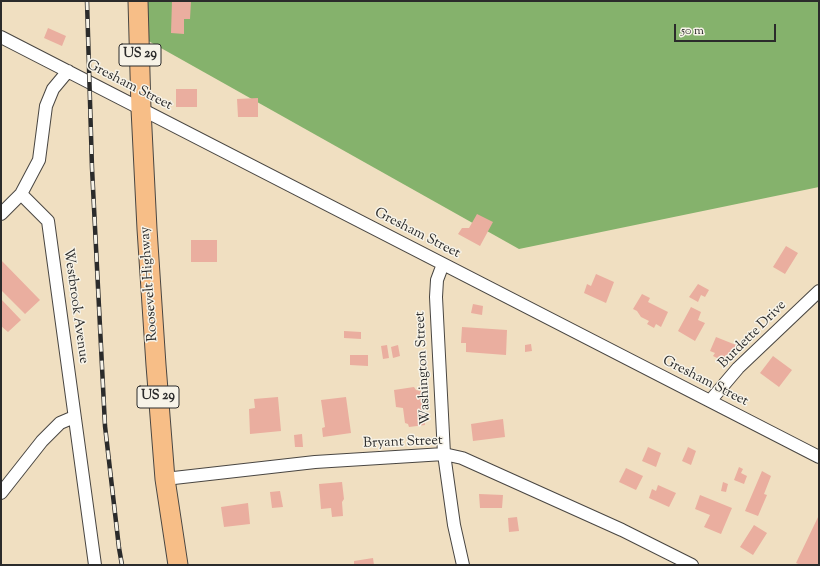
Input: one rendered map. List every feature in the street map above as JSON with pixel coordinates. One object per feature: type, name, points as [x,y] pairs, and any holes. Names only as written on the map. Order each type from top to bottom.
[{"type":"main road","name":"Roosevelt Highway","points":[[138,1],[141,109],[147,229],[165,479],[178,565]]},
{"type":"street","name":"Gresham Street","points":[[1,37],[819,457]]},
{"type":"street","points":[[1,214],[21,194],[39,160],[46,106],[53,89],[68,71]]},
{"type":"street","name":"Westbrook Avenue","points":[[21,194],[48,221],[95,565]]},
{"type":"street","name":"Washington Street","points":[[443,264],[438,280],[436,297],[444,454],[454,525],[463,565]]},
{"type":"street","name":"Burdette Drive","points":[[710,401],[738,368],[819,291]]},
{"type":"street","points":[[1,493],[42,441],[60,423],[74,417]]},
{"type":"street","name":"Bryant Street","points":[[165,479],[315,462],[444,454],[462,458],[622,530],[692,565]]},
{"type":"green space","points":[[134,1],[819,1],[819,187],[519,249],[136,34]]},
{"type":"building","points":[[172,1],[191,1],[190,19],[184,19],[184,34],[171,33]]},
{"type":"building","points":[[48,28],[66,36],[62,46],[44,38]]},
{"type":"building","points":[[176,89],[197,89],[197,107],[176,107]]},
{"type":"building","points":[[258,98],[258,117],[238,117],[237,99]]},
{"type":"building","points":[[477,214],[493,222],[480,246],[458,234],[462,228],[469,228]]},
{"type":"building","points":[[191,240],[217,240],[217,262],[191,262]]},
{"type":"building","points":[[786,246],[798,253],[785,274],[773,267]]},
{"type":"building","points":[[1,260],[40,300],[25,314],[1,290]]},
{"type":"building","points":[[596,274],[614,282],[606,303],[584,293],[587,284],[591,286]]},
{"type":"building","points":[[698,284],[709,290],[705,297],[701,295],[698,302],[689,297]]},
{"type":"building","points":[[642,294],[650,298],[648,302],[668,312],[661,327],[656,324],[654,328],[647,324],[649,321],[641,317],[637,311],[633,309]]},
{"type":"building","points":[[1,299],[21,320],[8,332],[1,326]]},
{"type":"building","points":[[473,304],[483,306],[482,315],[471,313]]},
{"type":"building","points":[[691,307],[701,312],[698,320],[705,323],[695,341],[678,331]]},
{"type":"building","points":[[462,327],[507,330],[506,355],[466,352],[466,343],[461,343]]},
{"type":"building","points":[[344,331],[361,332],[361,339],[344,338]]},
{"type":"building","points":[[716,337],[736,345],[729,361],[724,359],[723,361],[713,356],[715,353],[710,351]]},
{"type":"building","points":[[531,344],[532,351],[525,352],[525,345]]},
{"type":"building","points":[[387,345],[389,358],[383,359],[381,346]]},
{"type":"building","points":[[398,345],[400,356],[393,358],[391,347]]},
{"type":"building","points":[[350,355],[368,355],[368,366],[350,365]]},
{"type":"building","points":[[773,356],[792,370],[779,387],[760,373]]},
{"type":"building","points":[[414,387],[416,390],[421,391],[425,425],[409,427],[408,424],[405,423],[403,408],[396,407],[394,390]]},
{"type":"building","points":[[278,397],[281,431],[250,434],[249,409],[255,408],[254,399]]},
{"type":"building","points":[[346,397],[351,433],[323,437],[322,428],[325,427],[321,400]]},
{"type":"building","points":[[503,419],[505,437],[473,441],[471,424]]},
{"type":"building","points":[[302,434],[303,447],[295,447],[294,435]]},
{"type":"building","points":[[648,447],[661,453],[656,467],[642,461]]},
{"type":"building","points":[[688,447],[696,451],[691,465],[682,461]]},
{"type":"building","points":[[739,467],[743,469],[741,473],[747,476],[744,484],[734,480]]},
{"type":"building","points":[[626,468],[643,476],[636,490],[619,482]]},
{"type":"building","points":[[762,471],[771,476],[764,494],[767,495],[758,516],[745,511]]},
{"type":"building","points":[[342,482],[344,499],[342,502],[343,516],[332,517],[331,508],[321,509],[319,484]]},
{"type":"building","points":[[723,482],[728,484],[726,492],[721,491]]},
{"type":"building","points":[[658,485],[676,493],[669,507],[649,498],[652,489],[656,491]]},
{"type":"building","points":[[280,491],[283,507],[272,508],[270,492]]},
{"type":"building","points":[[479,494],[503,495],[502,508],[480,508]]},
{"type":"building","points":[[700,495],[732,508],[721,534],[704,527],[710,515],[695,509]]},
{"type":"building","points":[[248,503],[250,524],[224,527],[221,507]]},
{"type":"building","points":[[819,515],[819,565],[801,565],[796,563]]},
{"type":"building","points":[[517,517],[519,531],[509,532],[508,518]]},
{"type":"building","points":[[754,525],[767,533],[753,555],[740,547]]},
{"type":"building","points":[[373,558],[374,565],[354,565],[354,561]]},
{"type":"railway","points":[[87,1],[92,168],[105,426],[122,565]]}]
